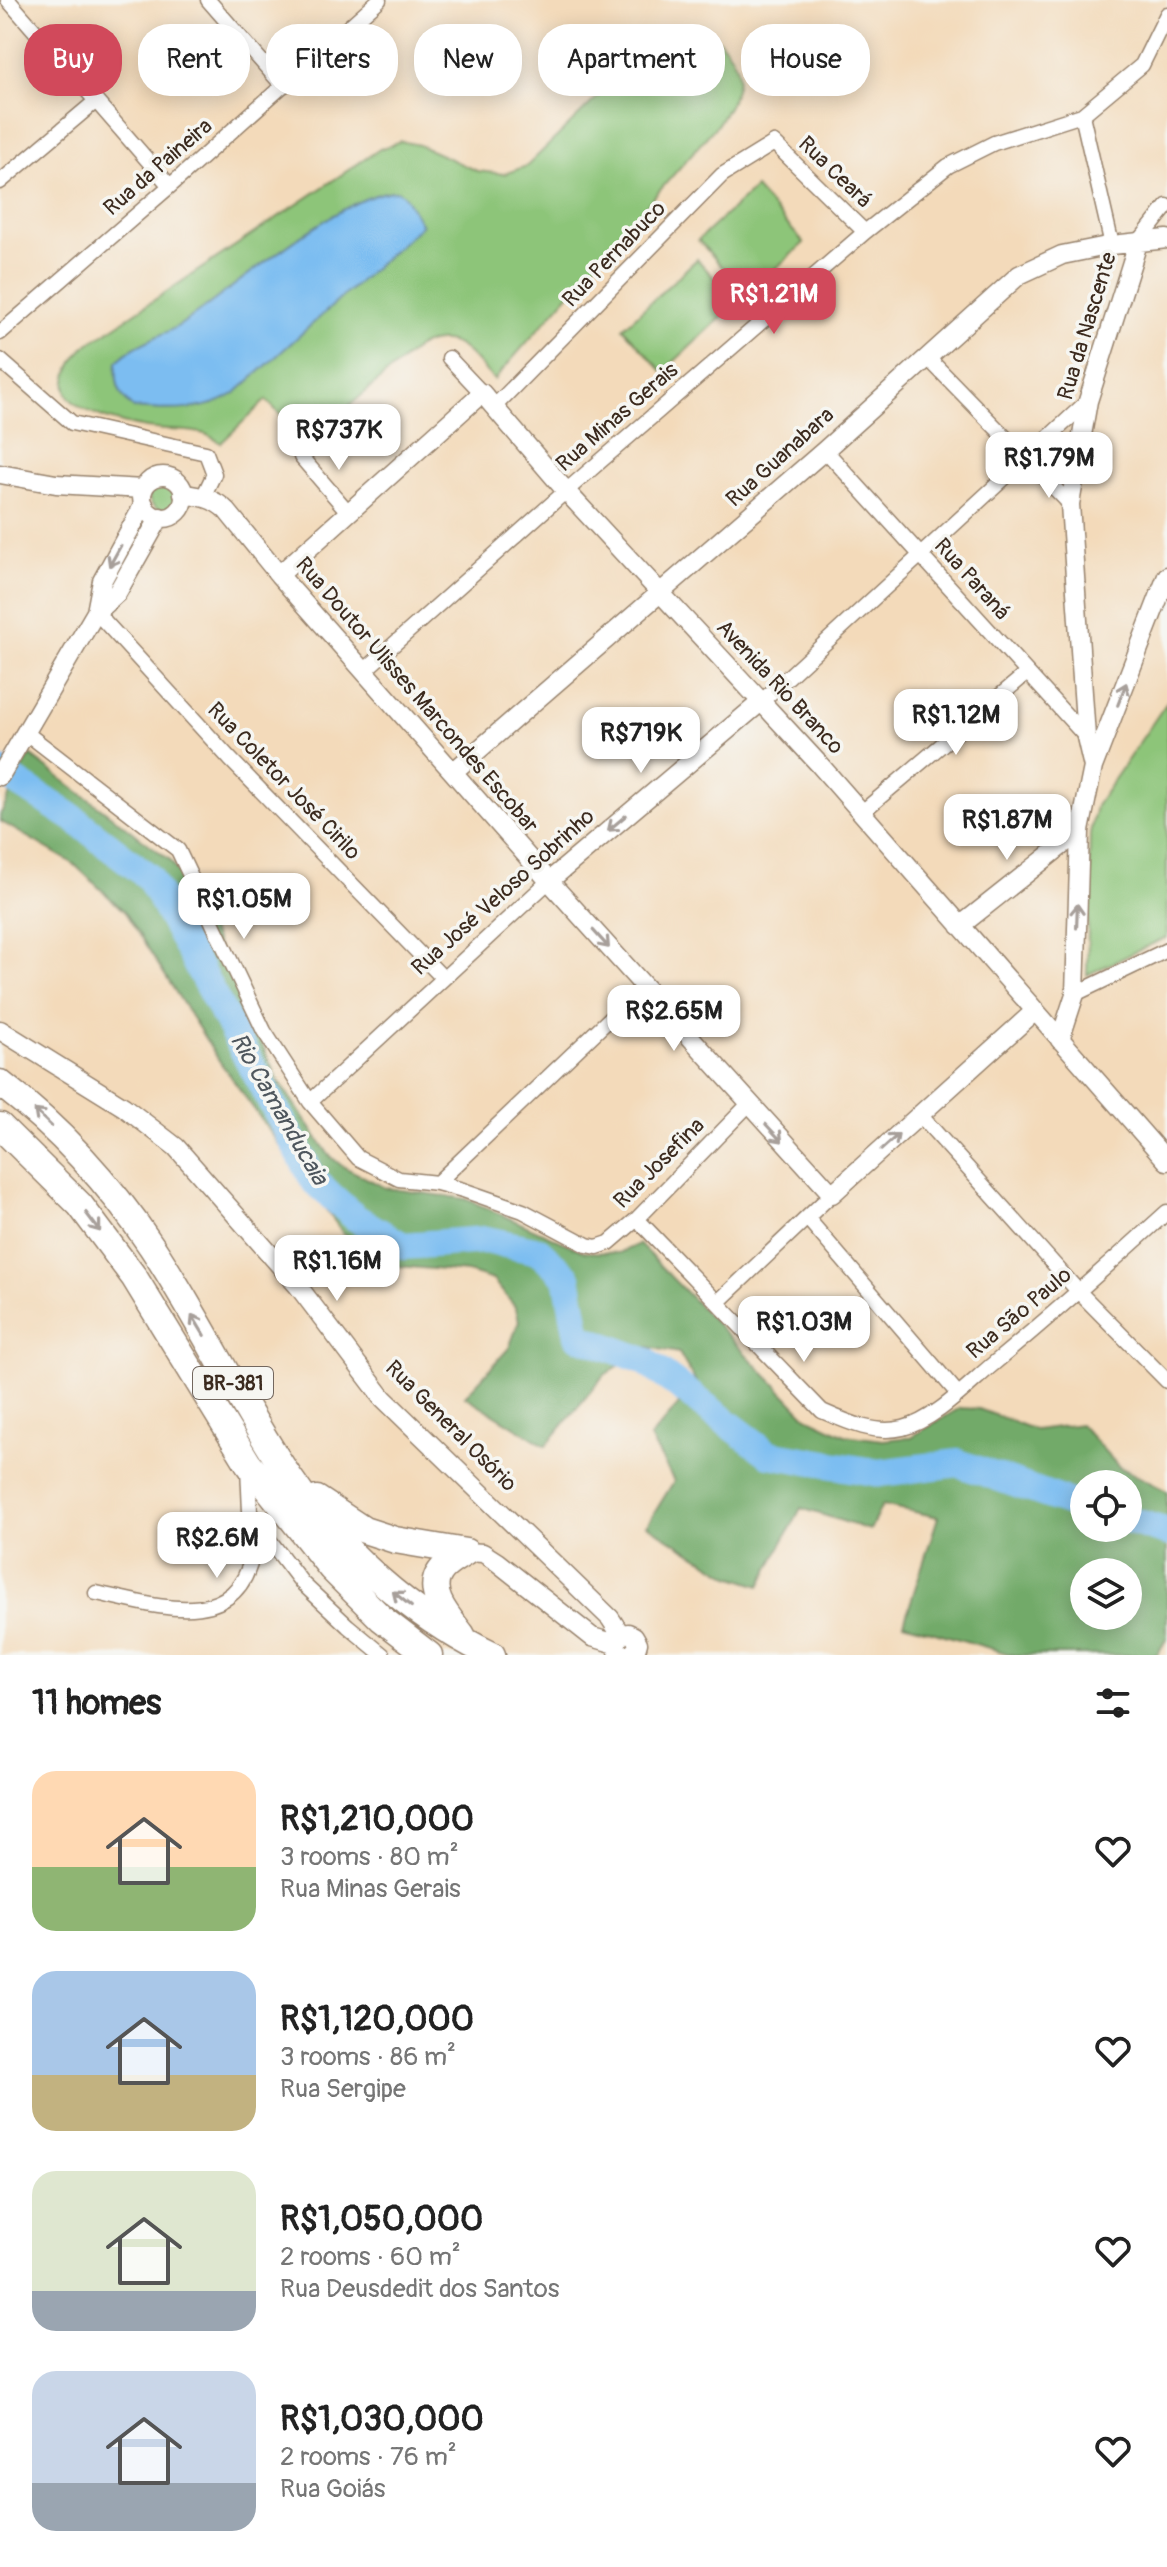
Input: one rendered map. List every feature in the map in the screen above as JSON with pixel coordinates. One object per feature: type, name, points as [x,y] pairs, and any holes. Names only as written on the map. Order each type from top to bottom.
[{"type":"highway","name":"BR-381","points":[[0,1083],[31,1107],[76,1150],[116,1198],[152,1248],[288,1475],[319,1517],[395,1594],[436,1625],[480,1650]]},
{"type":"highway","name":"BR-381","points":[[0,1126],[80,1205],[134,1277],[248,1463],[331,1568],[382,1619],[422,1652]]},
{"type":"highway","points":[[288,1475],[336,1513],[364,1530],[395,1540],[466,1552]]},
{"type":"highway","points":[[466,1552],[442,1569],[437,1576],[436,1587],[444,1610],[480,1650]]},
{"type":"street","points":[[0,8],[8,0],[170,186]]},
{"type":"street","points":[[209,0],[266,66]]},
{"type":"street","name":"Rua da Paineira","points":[[352,24],[379,0]]},
{"type":"street","name":"Rua Minas Gerais","points":[[364,671],[865,232],[948,166],[994,143],[1082,115],[1142,65],[1167,14]]},
{"type":"street","name":"Rua da Paineira","points":[[0,333],[272,96]]},
{"type":"street","points":[[0,181],[96,101]]},
{"type":"street","points":[[1082,115],[1112,245]]},
{"type":"street","name":"Rua Ceará","points":[[774,143],[865,232]]},
{"type":"street","name":"Rua Pernabuco","points":[[488,400],[722,175],[774,143]]},
{"type":"street","name":"Rua da Nascente","points":[[1060,1040],[1075,994],[1080,831],[1093,767],[1086,737],[1070,504],[1088,401],[1138,243],[1167,206]]},
{"type":"street","name":"Rua Guanabara","points":[[453,772],[825,450],[1019,275],[1062,255],[1167,239]]},
{"type":"street","points":[[927,357],[1070,504]]},
{"type":"street","name":"Avenida Rio Branco","points":[[449,358],[566,491],[762,701],[1060,1040],[1165,1153]]},
{"type":"street","points":[[0,360],[72,423],[206,453],[214,474],[203,497]]},
{"type":"street","points":[[279,575],[349,513],[488,400]]},
{"type":"street","name":"Rua José Veloso Sobrinho","points":[[310,1102],[549,881],[762,701],[1088,401]]},
{"type":"street","name":"Rua Paraná","points":[[825,450],[1086,737]]},
{"type":"street","points":[[301,457],[349,513]]},
{"type":"street","points":[[0,474],[144,497]]},
{"type":"street","points":[[96,612],[102,581],[152,479],[165,476],[177,482],[183,501],[176,513],[160,517],[151,514],[144,497]]},
{"type":"street","name":"Rua Doutor Ulisses Marcondes Escobar","points":[[183,494],[219,503],[643,987],[832,1194]]},
{"type":"street","points":[[0,776],[96,612],[117,593],[160,517]]},
{"type":"street","points":[[1093,767],[1167,576]]},
{"type":"street","name":"Rua Coletor José Cirilo","points":[[96,612],[230,759],[443,978]]},
{"type":"street","points":[[861,813],[1027,673]]},
{"type":"street","points":[[25,732],[178,850],[264,1031],[310,1102],[358,1158],[399,1179],[437,1183],[643,987]]},
{"type":"street","points":[[960,926],[1080,831]]},
{"type":"street","points":[[1075,994],[1167,950]]},
{"type":"street","points":[[637,1219],[719,1301],[832,1194],[1035,1011]]},
{"type":"street","name":"Rua General Osório","points":[[0,1030],[124,1107],[176,1147],[298,1286],[383,1398],[610,1618],[628,1649]]},
{"type":"street","name":"Rua Josefina","points":[[437,1183],[523,1211],[587,1245],[597,1247],[609,1243],[637,1219],[748,1105]]},
{"type":"street","points":[[920,1115],[1079,1292],[1167,1381]]},
{"type":"street","name":"Rua São Paulo","points":[[719,1301],[822,1411],[850,1424],[889,1431],[917,1424],[958,1394],[1079,1292],[1167,1212]]},
{"type":"street","points":[[808,1219],[958,1394]]},
{"type":"street","points":[[96,1593],[198,1610],[237,1590],[249,1570],[252,1556],[248,1463]]},
{"type":"street","points":[[250,1516],[302,1583],[383,1655]]},
{"type":"street","name":"Rua General Osório","points":[[466,1552],[483,1553],[497,1562],[592,1637],[628,1649]]},
{"type":"green space","points":[[725,47],[731,55],[737,70],[736,91],[717,125],[494,380],[461,347],[452,342],[431,342],[418,347],[307,442],[266,400],[221,443],[199,432],[146,428],[109,419],[85,409],[66,391],[72,364],[84,347],[380,149],[400,141],[419,145],[477,171],[504,174],[527,166],[599,96],[725,96]]},
{"type":"green space","points":[[755,188],[804,243],[747,294],[698,240]]},
{"type":"green space","points":[[697,259],[737,303],[663,372],[623,328]]},
{"type":"green space","points":[[163,482],[173,486],[177,496],[173,506],[163,510],[153,506],[149,496],[153,486]]},
{"type":"green space","points":[[1167,702],[1167,937],[1087,975],[1090,833],[1096,806]]},
{"type":"green space","points":[[30,755],[170,860],[197,900],[278,1080],[329,1155],[342,1166],[386,1188],[466,1199],[585,1252],[619,1253],[639,1244],[807,1417],[845,1435],[883,1440],[911,1437],[960,1408],[979,1409],[1035,1430],[1080,1424],[1125,1470],[1070,1470],[1070,1542],[1142,1542],[1142,1478],[1167,1491],[1167,1638],[1157,1655],[1013,1655],[904,1623],[938,1517],[882,1505],[870,1530],[801,1508],[760,1586],[730,1576],[647,1525],[674,1481],[650,1438],[697,1384],[679,1353],[648,1347],[603,1376],[546,1446],[465,1396],[509,1348],[519,1321],[516,1308],[493,1280],[467,1272],[398,1266],[343,1233],[220,1062],[125,912],[74,864],[0,821],[0,815]]},
{"type":"water","points":[[397,191],[404,195],[422,225],[238,391],[201,407],[174,410],[133,408],[124,398],[117,376],[117,362],[123,356],[180,325],[319,224],[375,195]]},
{"type":"waterway","name":"Rio Camanducaia","points":[[0,771],[73,818],[149,877],[315,1182],[356,1218],[403,1246],[486,1240],[539,1251],[567,1277],[578,1336],[645,1361],[769,1454],[879,1473],[958,1463],[1070,1503]]},
{"type":"waterway","name":"Rio Camanducaia","points":[[1142,1524],[1167,1532]]}]
